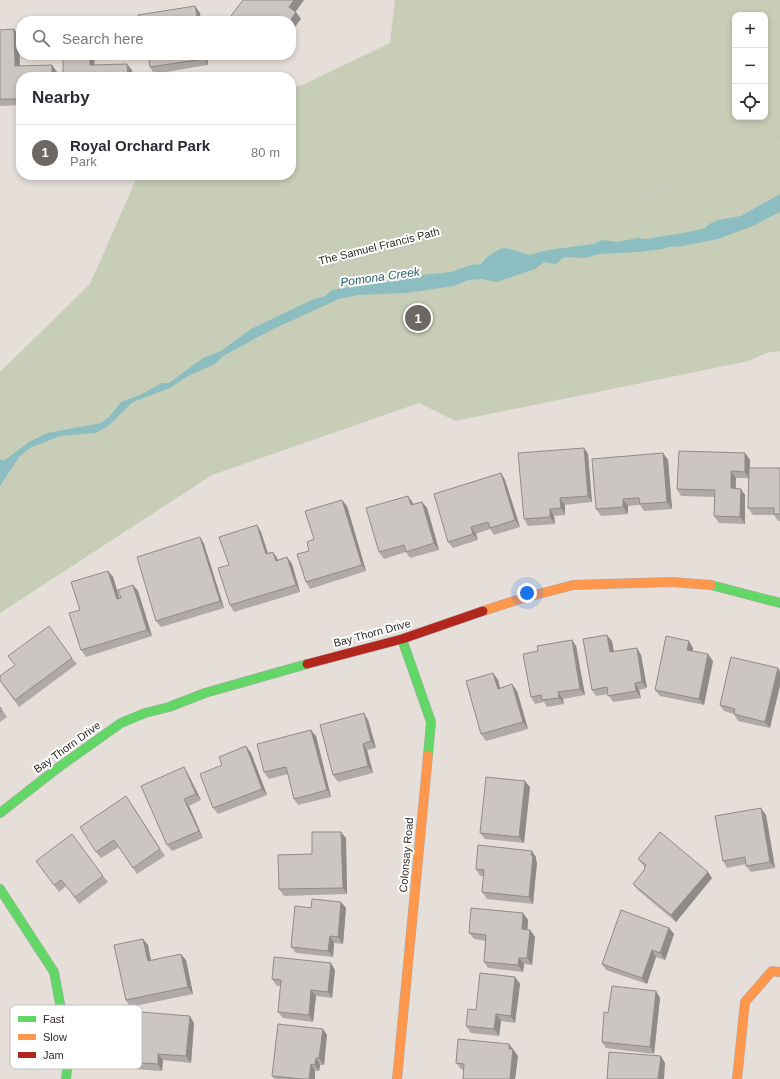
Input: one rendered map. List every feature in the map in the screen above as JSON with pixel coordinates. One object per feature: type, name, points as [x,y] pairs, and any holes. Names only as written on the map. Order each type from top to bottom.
[{"type":"street","name":"Bay Thorn Drive","points":[[0,813],[59,766],[121,723],[205,693],[330,657],[402,639],[520,599],[573,585],[671,582],[716,585],[780,603]]},
{"type":"street","name":"Colonsay Road","points":[[397,1079],[431,722],[402,639]]},
{"type":"street","points":[[0,889],[54,972],[60,1005]]},
{"type":"street","points":[[737,1079],[745,1002],[772,971],[780,972]]},
{"type":"street","points":[[66,1079],[67,1069]]},
{"type":"path","name":"The Samuel Francis Path","points":[[0,423],[69,400],[140,352],[296,274],[542,214],[702,183],[780,136]]},
{"type":"green space","points":[[395,0],[780,0],[780,351],[766,353],[749,361],[455,421],[419,403],[212,475],[0,613],[0,372],[90,284],[136,180],[296,180],[296,87],[390,43]]},
{"type":"water","points":[[780,194],[780,212],[755,225],[718,239],[683,246],[639,252],[599,254],[585,258],[564,257],[556,264],[544,262],[535,269],[497,282],[481,279],[468,280],[454,286],[406,293],[358,295],[339,299],[271,330],[223,356],[215,364],[188,376],[170,388],[133,402],[108,426],[96,433],[60,436],[30,448],[19,457],[0,486],[0,460],[5,460],[29,442],[47,433],[101,423],[109,417],[121,402],[140,395],[162,383],[169,383],[203,358],[221,351],[251,329],[314,299],[325,296],[332,290],[377,282],[393,282],[422,275],[451,272],[474,264],[480,265],[487,257],[500,249],[506,248],[530,255],[548,250],[594,244],[602,240],[618,242],[637,238],[647,239],[689,232],[705,228],[709,224],[718,220],[741,216]]},
{"type":"building","points":[[243,0],[294,0],[289,7],[296,12],[293,16],[231,16]]},
{"type":"building","points":[[195,6],[197,16],[138,16]]},
{"type":"building","points":[[14,29],[15,66],[52,65],[52,72],[16,72],[16,99],[0,99],[0,30]]},
{"type":"building","points":[[63,60],[90,60],[90,65],[127,64],[128,72],[63,72]]},
{"type":"building","points":[[149,60],[197,60],[150,67]]},
{"type":"building","points":[[584,448],[588,496],[560,498],[561,508],[550,509],[550,517],[524,519],[518,453]]},
{"type":"building","points":[[679,451],[745,453],[745,472],[731,471],[731,488],[741,489],[740,517],[714,516],[715,490],[677,489]]},
{"type":"building","points":[[663,453],[667,502],[640,504],[639,498],[623,499],[623,507],[596,509],[592,459]]},
{"type":"building","points":[[749,468],[780,468],[780,514],[774,514],[774,508],[748,508]]},
{"type":"building","points":[[501,473],[515,520],[490,528],[488,522],[471,527],[473,534],[448,542],[434,494]]},
{"type":"building","points":[[408,496],[411,505],[422,502],[434,543],[406,552],[404,545],[379,552],[366,508]]},
{"type":"building","points":[[342,500],[362,565],[306,582],[297,554],[309,551],[307,542],[314,539],[305,511]]},
{"type":"building","points":[[257,525],[266,554],[273,552],[276,561],[287,557],[296,585],[230,605],[218,568],[229,565],[219,537]]},
{"type":"building","points":[[200,537],[220,601],[156,621],[137,557]]},
{"type":"building","points":[[108,571],[117,599],[121,598],[118,590],[133,585],[147,630],[81,650],[69,613],[80,610],[71,582]]},
{"type":"building","points":[[49,626],[72,658],[15,700],[0,680],[0,676],[15,665],[8,656]]},
{"type":"building","points":[[607,635],[610,652],[637,648],[642,682],[635,683],[636,691],[608,696],[607,687],[592,690],[583,639]]},
{"type":"building","points":[[666,636],[689,641],[687,650],[708,654],[699,699],[655,690]]},
{"type":"building","points":[[572,640],[580,689],[558,692],[559,698],[542,700],[541,695],[531,697],[523,654],[538,651],[537,646]]},
{"type":"building","points":[[731,657],[778,668],[765,722],[734,714],[735,709],[720,705]]},
{"type":"building","points":[[493,673],[498,689],[512,684],[523,722],[481,734],[466,681]]},
{"type":"building","points":[[364,713],[371,741],[363,744],[368,766],[333,775],[320,725]]},
{"type":"building","points":[[311,730],[327,790],[294,799],[286,767],[264,772],[257,744]]},
{"type":"building","points":[[246,746],[262,789],[213,808],[200,774],[222,765],[219,757]]},
{"type":"building","points":[[184,767],[196,794],[184,799],[199,831],[167,845],[141,786]]},
{"type":"building","points":[[486,777],[525,781],[519,837],[480,833]]},
{"type":"building","points":[[126,796],[160,849],[133,868],[114,840],[96,852],[80,827]]},
{"type":"building","points":[[761,808],[770,862],[746,866],[745,857],[723,861],[715,816]]},
{"type":"building","points":[[312,832],[341,832],[343,888],[279,889],[278,855],[312,854]]},
{"type":"building","points":[[660,832],[708,872],[671,915],[633,884],[645,869],[644,868],[646,865],[638,859]]},
{"type":"building","points":[[72,834],[103,876],[75,897],[61,880],[54,885],[36,861]]},
{"type":"building","points":[[478,845],[532,851],[531,855],[533,856],[529,897],[482,892],[484,870],[476,869]]},
{"type":"building","points":[[312,899],[341,902],[338,937],[330,936],[328,951],[291,947],[295,906],[311,908]]},
{"type":"building","points":[[471,908],[523,913],[522,929],[530,930],[527,958],[519,958],[518,965],[484,962],[486,935],[469,933]]},
{"type":"building","points":[[621,910],[669,928],[660,953],[652,950],[642,978],[602,964]]},
{"type":"building","points":[[143,939],[148,961],[181,954],[188,987],[126,1000],[114,945]]},
{"type":"building","points":[[274,957],[331,963],[328,992],[311,990],[309,1015],[278,1012],[281,980],[272,979]]},
{"type":"building","points":[[480,973],[515,977],[511,1016],[496,1014],[494,1029],[466,1026],[468,1009],[476,1010]]},
{"type":"building","points":[[612,986],[656,991],[650,1047],[602,1042],[604,1012],[608,1013]]},
{"type":"building","points":[[142,1012],[190,1016],[186,1056],[158,1054],[158,1064],[142,1063]]},
{"type":"building","points":[[278,1024],[323,1029],[319,1058],[316,1058],[315,1065],[311,1064],[309,1079],[272,1076]]},
{"type":"building","points":[[458,1039],[509,1044],[509,1049],[513,1049],[510,1079],[463,1079],[464,1064],[456,1063]]},
{"type":"building","points":[[609,1052],[661,1056],[658,1079],[607,1079]]},
{"type":"traffic: fast","points":[[711,585],[780,603]]},
{"type":"traffic: fast","points":[[402,639],[431,722],[428,755]]},
{"type":"traffic: fast","points":[[0,813],[59,767],[121,723],[145,713],[169,707],[205,693],[307,664]]},
{"type":"traffic: fast","points":[[0,889],[54,972],[60,1005]]},
{"type":"traffic: fast","points":[[66,1079],[67,1069]]},
{"type":"traffic: slow","points":[[483,611],[520,599],[573,585],[671,582],[711,585]]},
{"type":"traffic: slow","points":[[397,1079],[428,755]]},
{"type":"traffic: slow","points":[[737,1079],[745,1002],[772,971],[780,972]]},
{"type":"traffic: jam","points":[[307,664],[402,639],[483,611]]},
{"type":"place","name":"Royal Orchard Park","points":[[418,318]]},
{"type":"water label","name":"Pomona Creek","points":[[380,277]]}]
